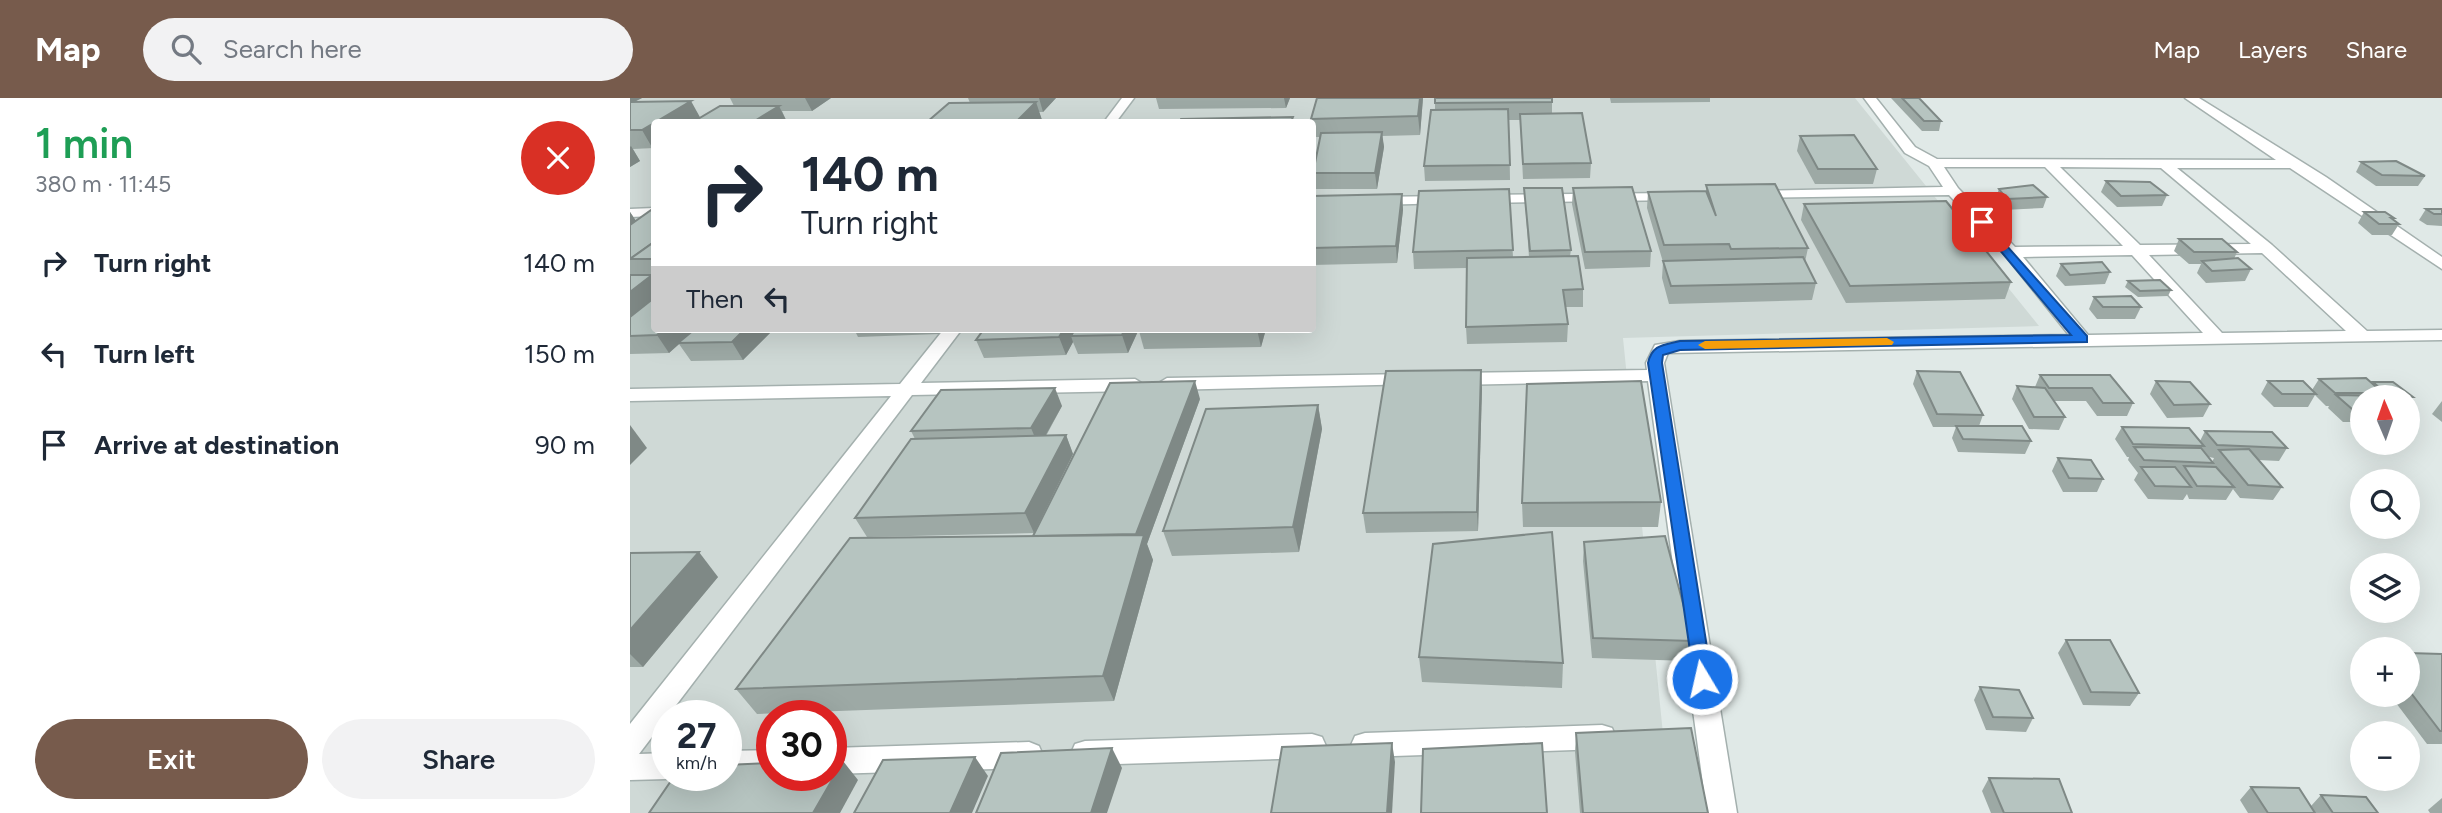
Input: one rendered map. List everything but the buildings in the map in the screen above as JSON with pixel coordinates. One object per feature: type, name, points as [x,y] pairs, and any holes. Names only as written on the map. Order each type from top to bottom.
[{"type":"street","points":[[1112,119],[1128,98]]},
{"type":"street","points":[[1870,98],[1910,150],[1934,163],[1953,191],[2011,252],[2082,339]]},
{"type":"street","points":[[2191,98],[2321,180],[2442,264]]},
{"type":"street","points":[[2162,162],[2266,248],[2362,336]]},
{"type":"street","points":[[1934,163],[2293,164]]},
{"type":"street","points":[[2048,163],[2136,250],[2217,338]]},
{"type":"street","points":[[1739,196],[1953,191]]},
{"type":"street","points":[[1354,201],[1685,197]]},
{"type":"street","points":[[630,213],[651,212]]},
{"type":"street","points":[[2011,252],[2266,248]]},
{"type":"street","points":[[630,745],[950,333]]},
{"type":"street","points":[[1722,813],[1697,734],[1656,375],[1657,354],[1661,349],[1680,346],[2442,335]]},
{"type":"street","points":[[630,395],[1656,375]]},
{"type":"street","points":[[847,761],[1629,737]]},
{"type":"street","points":[[630,767],[651,766]]},
{"type":"shaded area","points":[[630,98],[1855,98],[2039,326],[1623,338],[1671,813],[630,813]]},
{"type":"slow traffic","points":[[1705,345],[1887,342]]},
{"type":"route","points":[[1702,679],[1655,363],[1657,354],[1661,349],[1680,346],[2082,339],[2011,252],[1982,222]]}]
